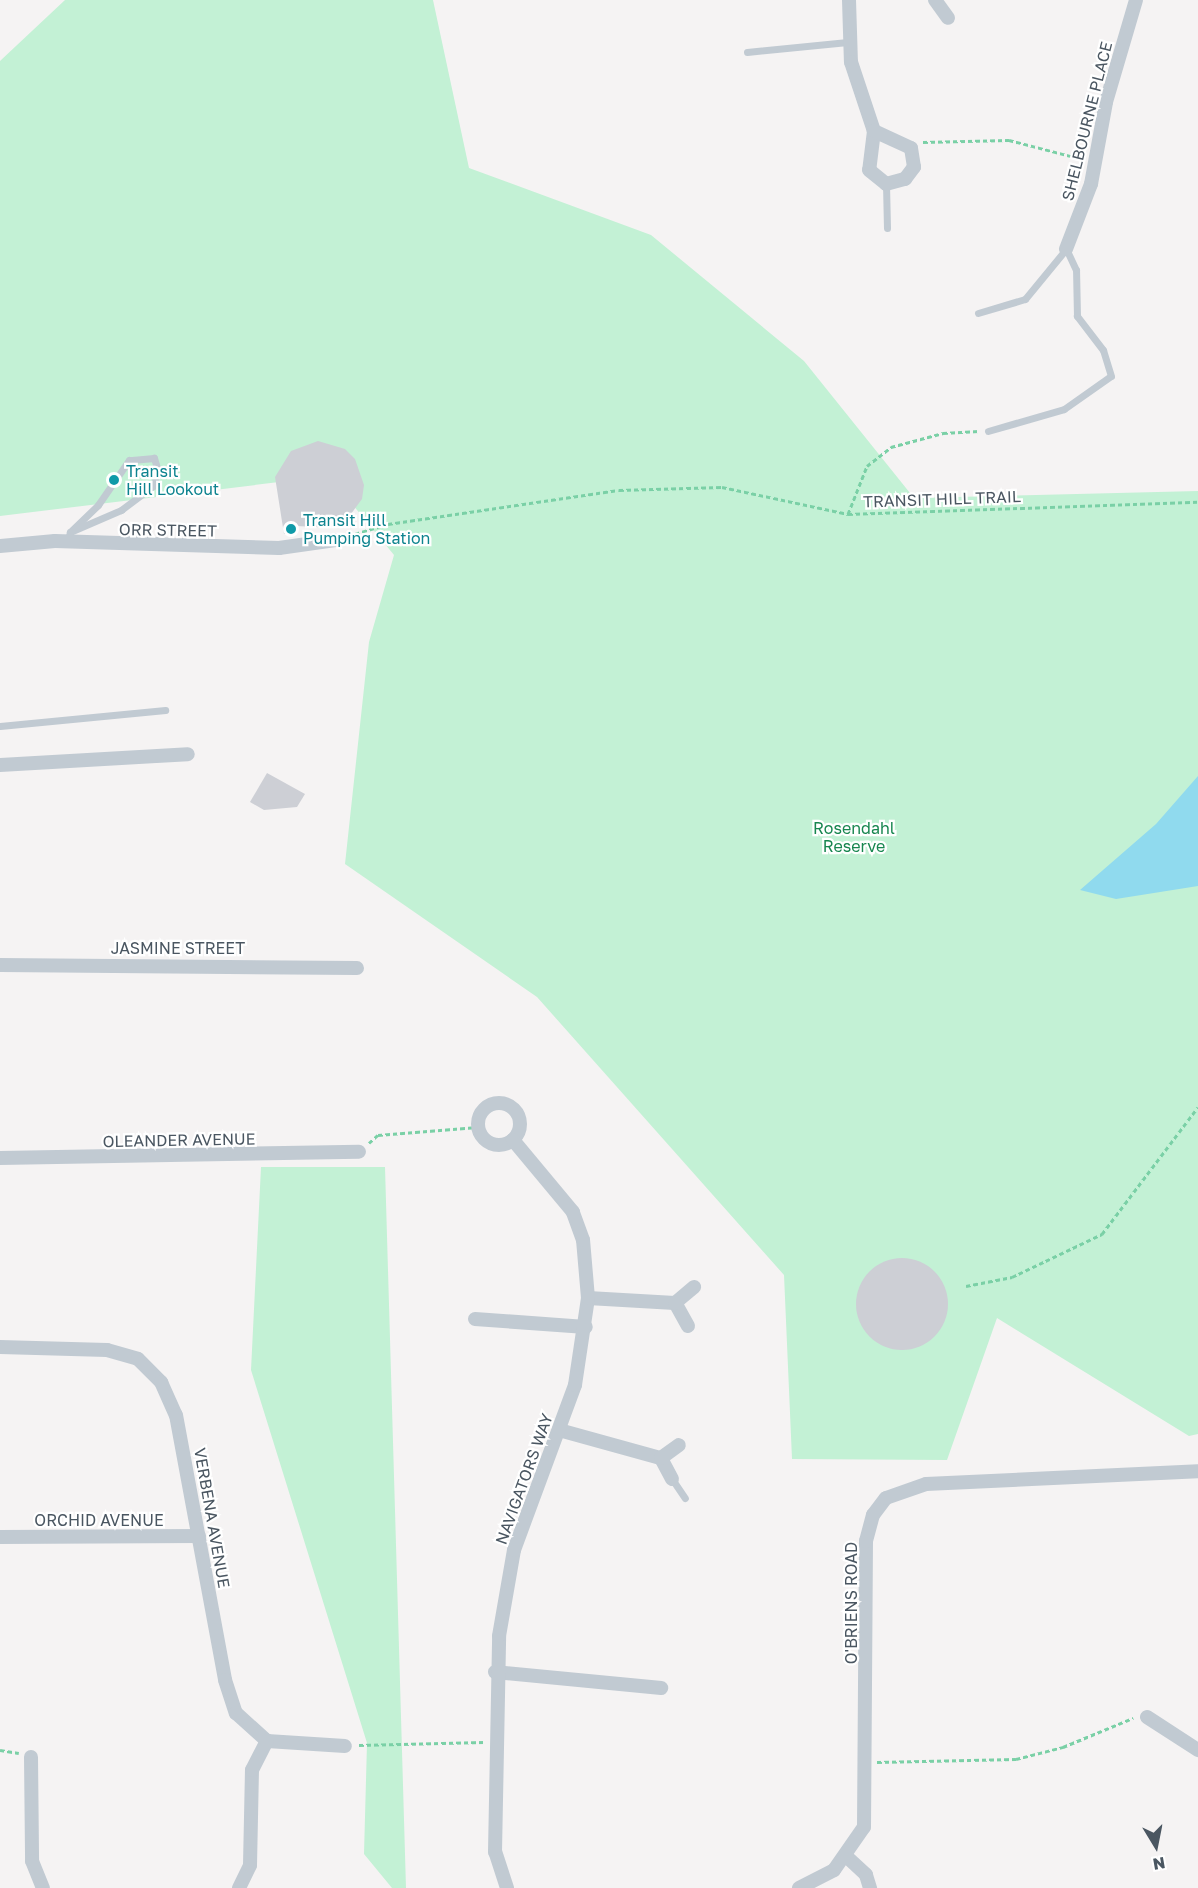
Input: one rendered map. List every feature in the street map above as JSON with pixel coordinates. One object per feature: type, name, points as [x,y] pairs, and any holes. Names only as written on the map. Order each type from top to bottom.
[{"type":"street","points":[[849,0],[848,42],[874,131],[868,166],[886,184],[910,174],[914,160],[910,147],[874,131]]},
{"type":"street","points":[[935,0],[948,18]]},
{"type":"street","name":"SHELBOURNE PLACE","points":[[1066,249],[1096,161],[1106,102],[1136,0]]},
{"type":"street","name":"ORR STREET","points":[[0,546],[68,537],[279,548],[335,540]]},
{"type":"street","points":[[0,765],[188,754]]},
{"type":"street","name":"JASMINE STREET","points":[[0,965],[357,968]]},
{"type":"street","points":[[502,1102],[511,1106],[521,1122],[513,1140],[488,1142],[478,1127],[484,1109],[502,1102]]},
{"type":"street","name":"NAVIGATORS WAY","points":[[507,1888],[495,1852],[493,1742],[495,1672],[514,1550],[559,1430],[586,1328],[588,1298],[583,1240],[573,1212],[513,1140]]},
{"type":"street","name":"OLEANDER AVENUE","points":[[0,1158],[359,1152]]},
{"type":"street","points":[[588,1298],[675,1303],[694,1287]]},
{"type":"street","points":[[675,1303],[688,1326]]},
{"type":"street","points":[[475,1319],[586,1328]]},
{"type":"street","name":"VERBENA AVENUE","points":[[0,1347],[107,1350],[150,1369],[176,1415],[230,1701],[245,1724],[267,1741]]},
{"type":"street","points":[[559,1430],[661,1458],[672,1479]]},
{"type":"street","points":[[661,1458],[679,1445]]},
{"type":"street","name":"O'BRIENS ROAD","points":[[799,1888],[823,1878],[847,1857],[864,1827],[867,1761],[866,1541],[873,1515],[886,1498],[926,1484],[1198,1472]]},
{"type":"street","name":"ORCHID AVENUE","points":[[0,1537],[198,1536]]},
{"type":"street","points":[[495,1672],[662,1688]]},
{"type":"street","points":[[1147,1717],[1198,1750]]},
{"type":"street","points":[[239,1888],[250,1865],[252,1770],[267,1741],[345,1746]]},
{"type":"street","points":[[31,1757],[32,1862],[43,1888]]},
{"type":"street","points":[[847,1857],[866,1875],[870,1888]]},
{"type":"lane","points":[[747,52],[848,42]]},
{"type":"lane","points":[[886,184],[887,228]]},
{"type":"lane","points":[[978,313],[1025,299],[1066,249],[1076,270],[1077,316],[1103,350],[1110,376],[1064,409],[988,431]]},
{"type":"lane","points":[[154,458],[157,477],[141,497],[68,537],[98,505],[129,460],[154,458]]},
{"type":"lane","points":[[0,726],[165,710]]},
{"type":"lane","points":[[672,1479],[685,1498]]},
{"type":"path","points":[[910,147],[1009,140],[1031,149],[1096,161]]},
{"type":"path","points":[[849,514],[867,466],[891,447],[943,433],[988,431]]},
{"type":"path","name":"TRANSIT HILL TRAIL","points":[[335,540],[388,524],[619,490],[722,487],[849,514],[1198,502]]},
{"type":"path","points":[[966,1286],[1012,1277],[1102,1234],[1198,1107]]},
{"type":"path","points":[[359,1152],[378,1135],[478,1127]]},
{"type":"path","points":[[867,1761],[1016,1759],[1147,1717]]},
{"type":"path","points":[[345,1746],[493,1742]]},
{"type":"path","points":[[0,1750],[31,1757]]},
{"type":"green space","name":"Rosendahl Reserve","points":[[65,0],[433,0],[469,168],[651,235],[804,361],[914,498],[1198,491],[1198,1434],[1189,1436],[997,1318],[947,1460],[792,1459],[784,1275],[537,997],[345,864],[369,642],[394,555],[329,476],[0,516],[0,61]]},
{"type":"green space","points":[[261,1167],[385,1167],[406,1888],[392,1888],[364,1854],[367,1743],[251,1370]]},
{"type":"water","points":[[1198,776],[1198,886],[1116,899],[1080,890],[1156,824]]},
{"type":"building","points":[[318,441],[345,449],[355,459],[364,485],[362,499],[345,522],[332,528],[297,526],[297,534],[284,534],[275,477],[291,451]]},
{"type":"building","points":[[267,773],[305,794],[297,807],[264,810],[250,802]]},
{"type":"building","points":[[893,1258],[911,1258],[928,1265],[941,1278],[948,1295],[948,1313],[941,1330],[928,1343],[911,1350],[893,1350],[876,1343],[863,1330],[856,1313],[856,1295],[863,1278],[876,1265]]},
{"type":"place","name":"Transit Hill Lookout","points":[[114,480]]},
{"type":"place","name":"Transit Hill Pumping Station","points":[[291,529]]}]
